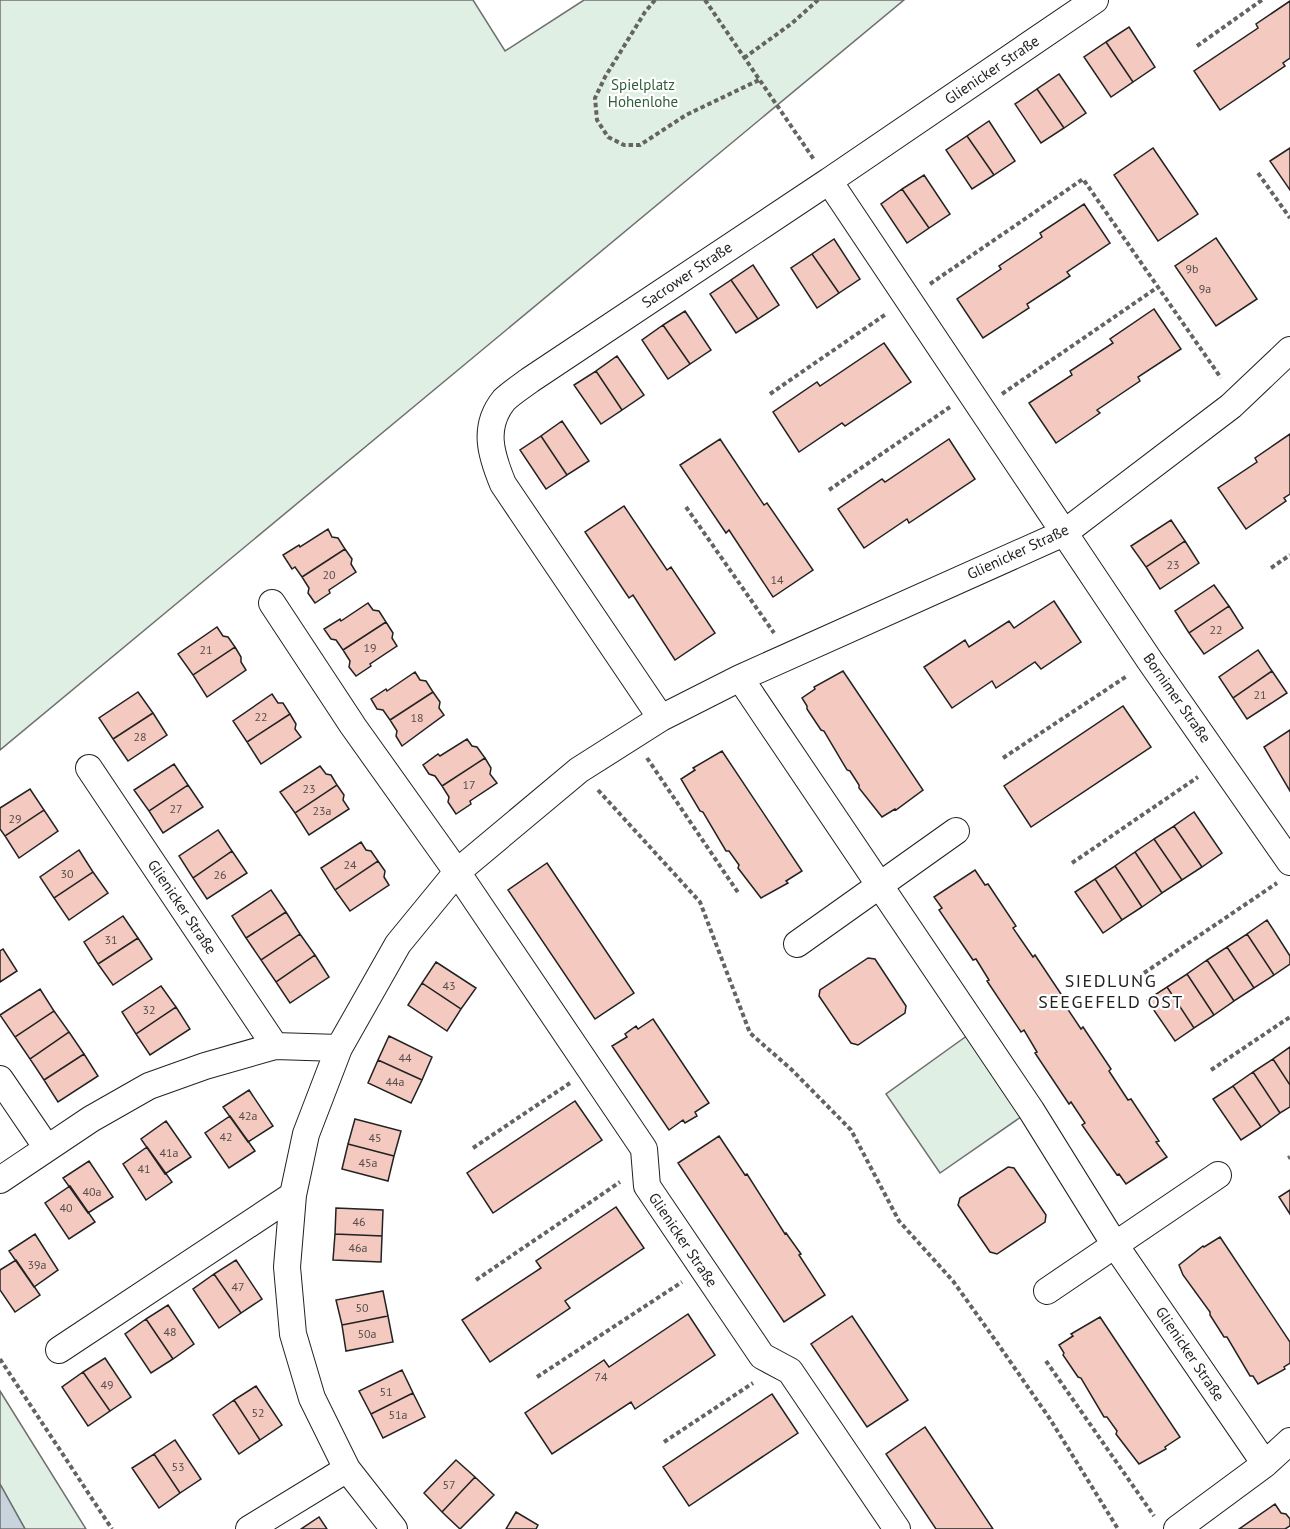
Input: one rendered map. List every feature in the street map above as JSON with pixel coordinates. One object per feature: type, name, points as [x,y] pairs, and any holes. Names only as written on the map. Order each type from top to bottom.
[{"type":"street","name":"Glienicker Straße","points":[[829,181],[1095,0]]},
{"type":"street","points":[[829,181],[1064,533]]},
{"type":"street","name":"Sacrower Straße","points":[[661,718],[503,484],[492,456],[490,427],[504,400],[530,380],[829,181]]},
{"type":"street","name":"Glienicker Straße","points":[[394,1529],[347,1469],[312,1398],[293,1334],[287,1267],[293,1195],[306,1134],[339,1048],[398,944],[457,872],[579,770],[661,718],[740,678],[1064,533],[1237,400],[1290,350]]},
{"type":"street","name":"Bornimer Straße","points":[[1064,533],[1221,762],[1285,872]]},
{"type":"street","name":"Glienicker Straße","points":[[272,603],[353,726],[457,872],[644,1149],[646,1186],[702,1269],[762,1356],[790,1371],[897,1529]]},
{"type":"street","name":"Glienicker Straße","points":[[740,678],[1031,1110],[1115,1245],[1265,1464]]},
{"type":"street","name":"Glienicker Straße","points":[[88,768],[275,1046]]},
{"type":"street","points":[[797,944],[956,831]]},
{"type":"street","points":[[0,1180],[91,1119],[149,1086],[205,1066],[275,1046],[339,1048]]},
{"type":"street","points":[[0,1079],[47,1148]]},
{"type":"street","points":[[1047,1291],[1218,1175]]},
{"type":"street","points":[[58,1350],[293,1195]]},
{"type":"street","points":[[1166,1524],[1265,1464],[1290,1441]]},
{"type":"street","points":[[249,1529],[347,1469]]},
{"type":"path","points":[[655,0],[605,77],[595,98],[597,120],[608,137],[624,145],[640,145],[686,115],[759,80]]},
{"type":"path","points":[[705,0],[829,181]]},
{"type":"path","points":[[744,58],[791,24],[818,0]]},
{"type":"path","points":[[1197,46],[1262,0]]},
{"type":"path","points":[[1258,173],[1290,218]]},
{"type":"path","points":[[770,394],[1083,179],[1237,400]]},
{"type":"path","points":[[829,490],[1158,287]]},
{"type":"path","points":[[686,507],[790,656]]},
{"type":"path","points":[[1271,568],[1290,555]]},
{"type":"path","points":[[1003,758],[1150,661]]},
{"type":"path","points":[[632,735],[739,894]]},
{"type":"path","points":[[1072,863],[1221,762]]},
{"type":"path","points":[[579,770],[700,902],[750,1033],[792,1070],[851,1130],[899,1221],[953,1281],[973,1308],[1050,1419],[1118,1529]]},
{"type":"path","points":[[1144,974],[1285,872]]},
{"type":"path","points":[[1211,1070],[1290,1017]]},
{"type":"path","points":[[472,1148],[590,1070]]},
{"type":"path","points":[[476,1280],[645,1164]]},
{"type":"path","points":[[537,1377],[702,1269]]},
{"type":"path","points":[[0,1359],[112,1529]]},
{"type":"path","points":[[1046,1361],[1166,1524]]},
{"type":"path","points":[[664,1442],[779,1366]]},
{"type":"green space","name":"Spielplatz Hohenlohe","points":[[0,0],[473,0],[505,51],[584,0],[904,0],[0,750]]},
{"type":"green space","points":[[975,1030],[1031,1110],[940,1173],[886,1094]]},
{"type":"green space","points":[[0,1391],[86,1529],[25,1529],[0,1484]]},
{"type":"shaded area","points":[[0,1484],[25,1529],[0,1529]]},
{"type":"building","points":[[1290,1],[1290,58],[1283,63],[1285,66],[1220,110],[1194,71],[1258,28],[1256,24]]},
{"type":"building","points":[[1129,27],[1155,67],[1133,82],[1106,42]]},
{"type":"building","points":[[1106,42],[1133,82],[1111,97],[1084,57]]},
{"type":"building","points":[[1059,74],[1086,113],[1064,128],[1037,89]]},
{"type":"building","points":[[1037,89],[1064,128],[1041,143],[1015,104]]},
{"type":"building","points":[[989,121],[1015,161],[994,175],[967,136]]},
{"type":"building","points":[[967,136],[994,175],[972,189],[946,150]]},
{"type":"building","points":[[1153,148],[1198,214],[1158,241],[1114,175]]},
{"type":"building","points":[[1290,148],[1290,190],[1270,161]]},
{"type":"building","points":[[924,175],[950,214],[929,228],[902,189]]},
{"type":"building","points":[[902,189],[929,228],[907,243],[881,204]]},
{"type":"building","points":[[1084,204],[1110,243],[1067,272],[1070,276],[1027,304],[1029,308],[983,338],[957,299],[1001,269],[999,266],[1042,237],[1040,233]]},
{"type":"building","points":[[1216,238],[1257,299],[1216,326],[1175,266]]},
{"type":"building","points":[[834,239],[860,279],[839,293],[812,254]]},
{"type":"building","points":[[812,254],[839,293],[817,308],[791,268]]},
{"type":"building","points":[[753,265],[779,305],[758,319],[731,280]]},
{"type":"building","points":[[731,280],[758,319],[736,333],[710,294]]},
{"type":"building","points":[[1154,309],[1181,349],[1138,377],[1140,381],[1097,410],[1100,413],[1056,443],[1029,403],[1072,375],[1070,371],[1113,343],[1110,339]]},
{"type":"building","points":[[685,311],[711,350],[690,364],[663,325]]},
{"type":"building","points":[[663,325],[690,364],[668,379],[642,340]]},
{"type":"building","points":[[884,343],[911,382],[845,426],[842,423],[799,452],[773,412],[817,382],[820,386]]},
{"type":"building","points":[[617,356],[644,395],[622,410],[596,371]]},
{"type":"building","points":[[596,371],[622,410],[601,424],[574,385]]},
{"type":"building","points":[[562,421],[589,461],[567,475],[541,436]]},
{"type":"building","points":[[1290,434],[1290,494],[1284,498],[1286,501],[1246,529],[1218,488],[1257,462],[1255,458]]},
{"type":"building","points":[[541,436],[567,475],[546,489],[520,450]]},
{"type":"building","points":[[720,439],[764,505],[767,503],[813,570],[773,597],[729,530],[726,533],[680,465]]},
{"type":"building","points":[[949,439],[975,479],[909,523],[907,519],[864,548],[838,509],[882,479],[885,482]]},
{"type":"building","points":[[624,506],[667,570],[671,567],[715,633],[675,660],[633,595],[629,598],[585,532]]},
{"type":"building","points":[[1171,520],[1185,541],[1146,567],[1131,546]]},
{"type":"building","points":[[328,529],[332,537],[338,538],[345,549],[302,577],[295,567],[292,569],[283,555]]},
{"type":"building","points":[[1185,541],[1199,563],[1160,589],[1146,567]]},
{"type":"building","points":[[345,549],[352,559],[351,564],[356,572],[329,590],[330,593],[315,603],[302,577]]},
{"type":"building","points":[[1214,585],[1229,606],[1189,633],[1175,611]]},
{"type":"building","points":[[1054,601],[1081,642],[1041,669],[1035,662],[996,688],[992,681],[952,708],[924,667],[965,640],[969,647],[1009,621],[1014,628]]},
{"type":"building","points":[[368,603],[373,610],[379,611],[386,622],[343,650],[324,629]]},
{"type":"building","points":[[1229,606],[1243,628],[1204,654],[1189,633]]},
{"type":"building","points":[[386,622],[397,646],[356,676],[349,667],[350,661],[343,650]]},
{"type":"building","points":[[217,627],[235,647],[193,675],[178,654]]},
{"type":"building","points":[[235,647],[246,670],[207,697],[193,675]]},
{"type":"building","points":[[1258,650],[1272,671],[1233,698],[1219,677]]},
{"type":"building","points":[[843,671],[923,790],[896,810],[882,817],[859,788],[802,698],[815,689],[814,687]]},
{"type":"building","points":[[1272,671],[1287,693],[1247,719],[1233,698]]},
{"type":"building","points":[[415,672],[420,680],[426,681],[433,692],[390,720],[383,710],[377,709],[371,699]]},
{"type":"building","points":[[138,692],[153,713],[113,739],[99,718]]},
{"type":"building","points":[[433,692],[440,702],[439,708],[444,715],[402,746],[390,720]]},
{"type":"building","points":[[272,694],[278,703],[283,703],[290,714],[247,742],[233,721]]},
{"type":"building","points":[[1123,706],[1151,747],[1031,827],[1004,786]]},
{"type":"building","points":[[153,713],[167,735],[128,761],[113,739]]},
{"type":"building","points":[[290,714],[296,724],[295,729],[301,737],[261,764],[247,742]]},
{"type":"building","points":[[1290,730],[1290,791],[1264,747]]},
{"type":"building","points":[[467,739],[485,758],[442,786],[423,765],[438,754],[440,756]]},
{"type":"building","points":[[722,751],[802,871],[786,881],[788,883],[761,898],[738,868],[739,865],[729,851],[726,851],[681,779],[695,770],[693,768]]},
{"type":"building","points":[[485,758],[491,768],[490,774],[497,783],[470,801],[471,804],[456,814],[442,786]]},
{"type":"building","points":[[174,764],[188,785],[149,811],[134,790]]},
{"type":"building","points":[[320,766],[326,774],[331,775],[337,785],[295,813],[280,792]]},
{"type":"building","points":[[188,785],[203,807],[163,833],[149,811]]},
{"type":"building","points":[[337,785],[349,809],[309,835],[295,813]]},
{"type":"building","points":[[30,789],[44,810],[5,836],[0,829],[0,808]]},
{"type":"building","points":[[44,810],[58,831],[19,858],[5,836]]},
{"type":"building","points":[[1194,812],[1222,853],[1202,867],[1174,826]]},
{"type":"building","points":[[1174,826],[1202,867],[1182,880],[1154,839]]},
{"type":"building","points":[[218,830],[232,851],[193,878],[179,856]]},
{"type":"building","points":[[1154,839],[1182,880],[1162,893],[1135,852]]},
{"type":"building","points":[[361,842],[378,861],[335,890],[321,868]]},
{"type":"building","points":[[79,850],[93,872],[54,898],[40,877]]},
{"type":"building","points":[[232,851],[247,873],[207,899],[193,878]]},
{"type":"building","points":[[1135,852],[1162,893],[1142,907],[1115,866]]},
{"type":"building","points":[[378,861],[385,871],[384,877],[389,885],[350,911],[335,890]]},
{"type":"building","points":[[547,863],[634,993],[595,1019],[508,890]]},
{"type":"building","points":[[1115,866],[1142,907],[1122,920],[1095,879]]},
{"type":"building","points":[[975,870],[985,885],[988,884],[1016,926],[1013,928],[1033,957],[1035,955],[1063,997],[1061,999],[1081,1029],[1083,1027],[1111,1069],[1109,1071],[1128,1100],[1131,1099],[1167,1157],[1126,1184],[1119,1174],[1117,1175],[1082,1125],[1085,1123],[1071,1102],[1069,1104],[1035,1053],[1037,1052],[1024,1030],[1021,1032],[987,981],[989,980],[976,959],[973,960],[939,910],[942,908],[934,897]]},
{"type":"building","points":[[93,872],[108,893],[69,920],[54,898]]},
{"type":"building","points":[[1095,879],[1122,920],[1103,933],[1075,892]]},
{"type":"building","points":[[271,890],[286,912],[246,938],[232,916]]},
{"type":"building","points":[[286,912],[300,934],[261,960],[246,938]]},
{"type":"building","points":[[123,916],[138,938],[98,964],[84,942]]},
{"type":"building","points":[[1267,920],[1290,956],[1290,964],[1274,975],[1247,934]]},
{"type":"building","points":[[300,934],[315,955],[276,982],[261,960]]},
{"type":"building","points":[[1247,934],[1274,975],[1254,988],[1227,947]]},
{"type":"building","points":[[138,938],[152,959],[113,985],[98,964]]},
{"type":"building","points":[[1227,947],[1254,988],[1234,1001],[1207,960]]},
{"type":"building","points":[[3,949],[17,971],[0,982],[0,951]]},
{"type":"building","points":[[315,955],[329,977],[290,1003],[276,982]]},
{"type":"building","points":[[868,958],[875,959],[906,1006],[905,1013],[858,1045],[851,1043],[819,996],[820,990]]},
{"type":"building","points":[[1207,960],[1234,1001],[1214,1015],[1187,974]]},
{"type":"building","points":[[436,962],[476,988],[461,1009],[422,983]]},
{"type":"building","points":[[1187,974],[1214,1015],[1194,1028],[1167,987]]},
{"type":"building","points":[[422,983],[461,1009],[447,1031],[408,1005]]},
{"type":"building","points":[[161,986],[176,1007],[136,1034],[122,1012]]},
{"type":"building","points":[[1167,987],[1194,1028],[1175,1041],[1147,1000]]},
{"type":"building","points":[[40,989],[54,1011],[15,1037],[0,1015]]},
{"type":"building","points":[[176,1007],[190,1029],[150,1055],[136,1034]]},
{"type":"building","points":[[54,1011],[69,1032],[30,1059],[15,1037]]},
{"type":"building","points":[[653,1019],[709,1103],[695,1112],[697,1116],[685,1123],[683,1120],[669,1130],[612,1046],[627,1037],[625,1034],[636,1026],[638,1029]]},
{"type":"building","points":[[69,1032],[84,1054],[44,1080],[30,1059]]},
{"type":"building","points":[[389,1036],[432,1057],[422,1080],[378,1060]]},
{"type":"building","points":[[1290,1047],[1290,1085],[1273,1059]]},
{"type":"building","points":[[84,1054],[98,1076],[58,1102],[44,1080]]},
{"type":"building","points":[[1273,1059],[1290,1085],[1290,1107],[1280,1113],[1253,1072]]},
{"type":"building","points":[[378,1060],[422,1080],[411,1103],[368,1083]]},
{"type":"building","points":[[1253,1072],[1280,1113],[1261,1127],[1233,1086]]},
{"type":"building","points":[[1233,1086],[1261,1127],[1241,1140],[1213,1099]]},
{"type":"building","points":[[249,1090],[273,1126],[248,1142],[223,1107]]},
{"type":"building","points":[[575,1101],[602,1140],[493,1213],[467,1173]]},
{"type":"building","points":[[230,1116],[255,1151],[229,1168],[205,1133]]},
{"type":"building","points":[[355,1119],[401,1131],[394,1156],[348,1144]]},
{"type":"building","points":[[166,1121],[191,1157],[165,1174],[141,1139]]},
{"type":"building","points":[[719,1136],[801,1254],[799,1255],[825,1295],[784,1322],[678,1163]]},
{"type":"building","points":[[348,1144],[394,1156],[388,1181],[342,1169]]},
{"type":"building","points":[[147,1147],[172,1182],[146,1200],[123,1164]]},
{"type":"building","points":[[89,1161],[113,1197],[88,1213],[63,1178]]},
{"type":"building","points":[[1008,1167],[1014,1168],[1046,1215],[1045,1222],[997,1254],[990,1252],[958,1205],[960,1198]]},
{"type":"building","points":[[70,1186],[95,1222],[69,1239],[45,1203]]},
{"type":"building","points":[[1290,1190],[1290,1214],[1279,1197]]},
{"type":"building","points":[[616,1207],[644,1248],[565,1301],[570,1308],[490,1362],[462,1320],[541,1268],[536,1261]]},
{"type":"building","points":[[336,1208],[383,1210],[382,1236],[335,1234]]},
{"type":"building","points":[[35,1234],[58,1270],[34,1287],[9,1251]]},
{"type":"building","points":[[335,1234],[382,1236],[381,1262],[333,1260]]},
{"type":"building","points":[[1220,1237],[1290,1342],[1290,1363],[1284,1367],[1285,1369],[1258,1384],[1253,1376],[1250,1376],[1227,1337],[1224,1337],[1210,1312],[1183,1275],[1179,1265],[1203,1246]]},
{"type":"building","points":[[16,1260],[40,1295],[15,1312],[0,1290],[0,1270]]},
{"type":"building","points":[[236,1260],[262,1299],[241,1313],[214,1274]]},
{"type":"building","points":[[214,1274],[241,1313],[219,1328],[193,1289]]},
{"type":"building","points":[[383,1291],[388,1316],[342,1325],[336,1300]]},
{"type":"building","points":[[168,1305],[194,1344],[173,1359],[146,1319]]},
{"type":"building","points":[[688,1314],[715,1355],[635,1409],[631,1402],[552,1454],[525,1413],[604,1360],[609,1367]]},
{"type":"building","points":[[388,1316],[393,1342],[346,1351],[342,1325]]},
{"type":"building","points":[[852,1316],[908,1400],[867,1427],[811,1344]]},
{"type":"building","points":[[1100,1317],[1180,1437],[1165,1447],[1166,1449],[1139,1464],[1116,1434],[1117,1431],[1107,1417],[1104,1417],[1081,1378],[1063,1355],[1059,1345],[1073,1336],[1071,1334]]},
{"type":"building","points":[[146,1319],[173,1359],[151,1373],[125,1334]]},
{"type":"building","points":[[105,1358],[131,1397],[110,1411],[83,1372]]},
{"type":"building","points":[[402,1370],[413,1393],[371,1414],[359,1391]]},
{"type":"building","points":[[83,1372],[110,1411],[88,1426],[62,1387]]},
{"type":"building","points":[[256,1386],[282,1425],[260,1440],[234,1400]]},
{"type":"building","points":[[413,1393],[425,1417],[383,1438],[371,1414]]},
{"type":"building","points":[[772,1394],[798,1433],[689,1506],[663,1467]]},
{"type":"building","points":[[234,1400],[260,1440],[239,1454],[213,1415]]},
{"type":"building","points":[[925,1427],[993,1529],[936,1529],[886,1454]]},
{"type":"building","points":[[175,1440],[201,1479],[180,1493],[154,1454]]},
{"type":"building","points":[[154,1454],[180,1493],[159,1508],[132,1468]]},
{"type":"building","points":[[456,1460],[475,1477],[442,1512],[424,1493]]},
{"type":"building","points":[[475,1477],[494,1495],[460,1529],[442,1512]]},
{"type":"building","points":[[1275,1504],[1281,1513],[1286,1514],[1290,1519],[1290,1526],[1285,1529],[1239,1529]]},
{"type":"building","points":[[516,1512],[538,1525],[536,1529],[506,1529]]},
{"type":"building","points":[[319,1517],[327,1529],[301,1529]]},
{"type":"district","name":"SIEDLUNG SEEGEFELD OST","points":[[1111,991]]}]
